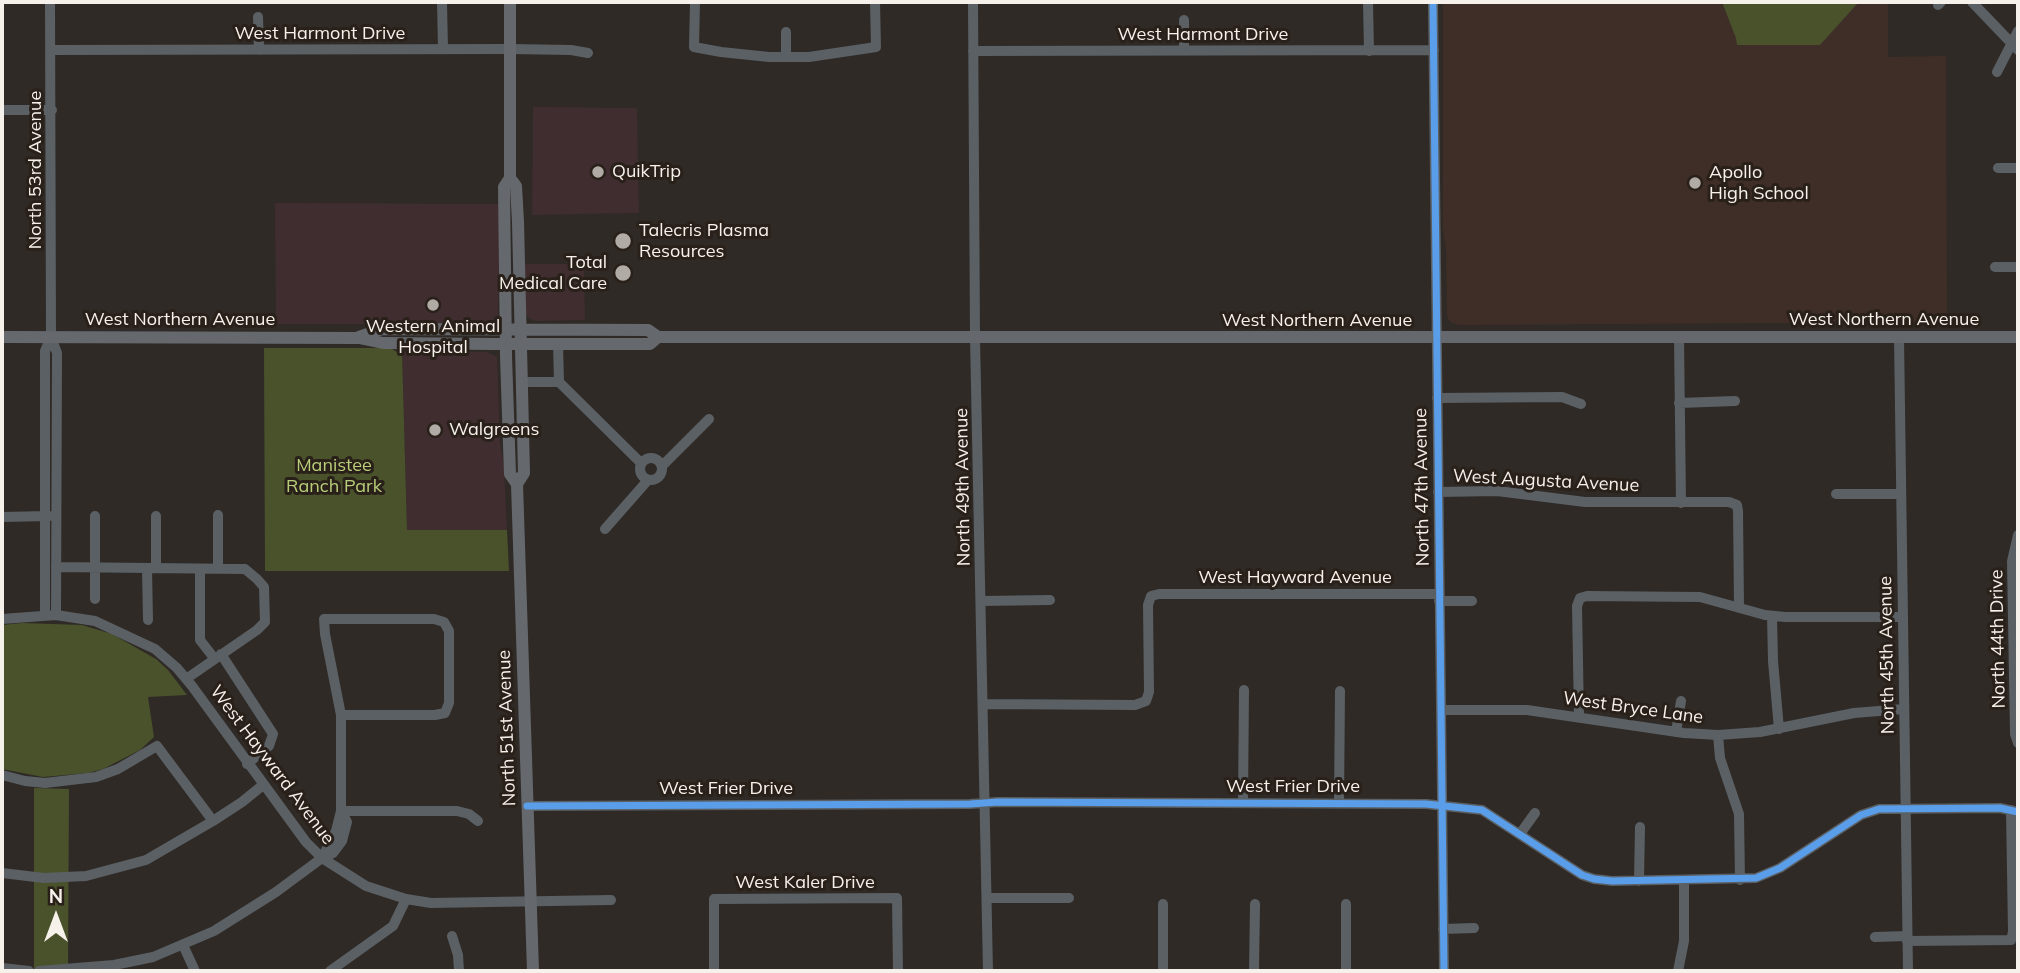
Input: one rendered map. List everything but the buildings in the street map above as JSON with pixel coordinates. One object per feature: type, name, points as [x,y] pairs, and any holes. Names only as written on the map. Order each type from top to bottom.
[{"type":"main road","name":"North 51st Avenue","points":[[510,2],[510,178],[504,187],[505,330],[510,474],[517,484],[533,971]]},
{"type":"main road","name":"North 51st Avenue","points":[[510,178],[516,186],[524,473],[517,484]]},
{"type":"main road","name":"West Northern Avenue","points":[[359,338],[382,329],[648,330],[658,337],[2018,337]]},
{"type":"main road","name":"West Northern Avenue","points":[[2,337],[359,338],[383,343],[650,344],[658,337]]},
{"type":"street","name":"North 53rd Avenue","points":[[50,2],[51,337],[45,351],[44,418],[50,615]]},
{"type":"street","points":[[442,2],[443,49]]},
{"type":"street","points":[[695,2],[694,47],[743,55],[786,57],[843,53],[876,47],[875,2]]},
{"type":"street","name":"North 49th Avenue","points":[[972,2],[975,338],[988,971]]},
{"type":"street","points":[[1368,2],[1369,51]]},
{"type":"street","name":"North 47th Avenue","points":[[1433,2],[1444,971]]},
{"type":"street","points":[[1972,2],[2015,46]]},
{"type":"street","points":[[258,17],[259,50]]},
{"type":"street","points":[[1184,20],[1184,51]]},
{"type":"street","points":[[1997,72],[2015,46],[2018,31]]},
{"type":"street","points":[[786,32],[786,57]]},
{"type":"street","name":"West Harmont Drive","points":[[51,50],[510,49],[571,50],[588,53]]},
{"type":"street","name":"West Harmont Drive","points":[[973,51],[1434,50]]},
{"type":"street","points":[[2,110],[52,110]]},
{"type":"street","points":[[1998,168],[2018,168]]},
{"type":"street","points":[[1996,267],[2018,267]]},
{"type":"street","name":"North 53rd Avenue","points":[[50,615],[56,567],[58,418],[57,351],[51,337]]},
{"type":"street","points":[[1679,337],[1681,503]]},
{"type":"street","name":"North 45th Avenue","points":[[1899,337],[1908,971]]},
{"type":"street","points":[[558,343],[559,382],[641,463]]},
{"type":"street","points":[[521,383],[559,382]]},
{"type":"street","points":[[1437,398],[1562,397],[1581,404]]},
{"type":"street","points":[[1679,402],[1735,401]]},
{"type":"street","points":[[44,418],[58,418]]},
{"type":"street","points":[[605,529],[648,480],[659,477],[662,466],[709,419]]},
{"type":"street","points":[[648,480],[640,473],[641,463],[647,458],[655,458],[662,466]]},
{"type":"street","name":"West Augusta Avenue","points":[[1438,492],[1497,491],[1567,502],[1729,502],[1737,505],[1740,607]]},
{"type":"street","points":[[1836,495],[1900,494]]},
{"type":"street","points":[[218,515],[218,569]]},
{"type":"street","points":[[2,517],[57,516]]},
{"type":"street","points":[[95,516],[95,599]]},
{"type":"street","points":[[148,620],[156,516]]},
{"type":"street","name":"North 44th Drive","points":[[2018,535],[2012,561],[2015,734],[2018,743]]},
{"type":"street","points":[[56,567],[245,569],[264,587],[265,622],[186,679]]},
{"type":"street","points":[[200,569],[200,640],[218,656],[273,734],[270,746],[247,764]]},
{"type":"street","name":"West Hayward Avenue","points":[[983,704],[1135,705],[1146,701],[1149,692],[1148,605],[1151,596],[1159,594],[1439,598],[1472,601]]},
{"type":"street","points":[[1578,717],[1577,606],[1580,598],[1685,596],[1700,597],[1772,616],[1902,617]]},
{"type":"street","points":[[981,601],[1051,600]]},
{"type":"street","name":"West Hayward Avenue","points":[[2,619],[50,615],[95,621],[155,649],[186,679],[295,829],[321,858],[366,886],[406,900],[441,904],[611,900]]},
{"type":"street","points":[[1772,616],[1779,729]]},
{"type":"street","points":[[39,971],[114,965],[153,957],[183,946],[246,912],[321,858],[334,853],[342,841],[347,822],[341,811],[341,715],[324,619],[434,619],[444,622],[449,631],[449,703],[445,713],[341,715]]},
{"type":"street","points":[[1243,803],[1244,690]]},
{"type":"street","points":[[1339,803],[1340,691]]},
{"type":"street","points":[[1676,732],[1681,701]]},
{"type":"street","name":"West Bryce Lane","points":[[1441,710],[1518,709],[1676,732],[1718,735],[1779,729],[1854,713],[1904,709]]},
{"type":"street","points":[[1718,735],[1720,758],[1740,814],[1740,880]]},
{"type":"street","points":[[2,775],[45,783],[96,777],[118,769],[158,746],[213,821]]},
{"type":"street","points":[[2,873],[44,878],[86,876],[146,860],[213,821],[262,785]]},
{"type":"street","name":"West Frier Drive","points":[[527,806],[985,803],[1339,803],[1442,806],[1482,810],[1582,875],[1612,881],[1756,878],[1780,868],[1870,811],[1906,808],[2000,808],[2015,811]]},
{"type":"street","points":[[341,811],[457,811],[469,814],[478,821]]},
{"type":"street","points":[[1875,937],[2011,940],[2015,811]]},
{"type":"street","points":[[1520,834],[1535,813]]},
{"type":"street","points":[[1639,881],[1640,827]]},
{"type":"street","points":[[1678,971],[1684,941],[1684,881]]},
{"type":"street","name":"West Kaler Drive","points":[[714,971],[714,899],[897,898],[898,971]]},
{"type":"street","points":[[987,898],[1069,898]]},
{"type":"street","points":[[330,971],[393,926],[406,900]]},
{"type":"street","points":[[1163,904],[1163,971]]},
{"type":"street","points":[[1255,904],[1255,971]]},
{"type":"street","points":[[1346,904],[1346,971]]},
{"type":"street","points":[[1443,929],[1474,928]]},
{"type":"street","points":[[452,936],[458,955],[458,971]]},
{"type":"street","points":[[183,946],[195,971]]},
{"type":"street","points":[[2,968],[29,971]]},
{"type":"shaded area","name":"Apollo High School","points":[[1443,2],[1888,2],[1888,57],[1946,56],[1947,322],[1459,325],[1450,322],[1447,316],[1446,247],[1443,231]]},
{"type":"shaded area","points":[[533,107],[637,108],[639,213],[532,215]]},
{"type":"shaded area","points":[[275,203],[500,204],[498,315],[491,322],[483,324],[276,324]]},
{"type":"shaded area","points":[[524,264],[584,264],[585,320],[535,321],[529,318],[526,314]]},
{"type":"shaded area","points":[[402,352],[487,352],[497,357],[507,530],[407,530]]},
{"type":"green space","points":[[1722,2],[1858,3],[1820,45],[1737,45]]},
{"type":"green space","name":"Manistee Ranch Park","points":[[264,348],[390,348],[402,352],[407,530],[507,530],[509,571],[265,571]]},
{"type":"green space","points":[[2,625],[82,625],[112,634],[156,659],[187,695],[148,697],[154,737],[140,750],[103,769],[43,777],[2,769]]},
{"type":"green space","points":[[34,788],[69,789],[68,971],[34,971]]},
{"type":"cycle path","points":[[1433,2],[1444,971]]},
{"type":"cycle path","points":[[527,806],[998,802],[1426,804],[1482,810],[1582,875],[1612,881],[1756,878],[1780,868],[1861,815],[1879,809],[2000,808],[2018,812]]},
{"type":"place","name":"QuikTrip","points":[[598,172]]},
{"type":"place","name":"Apollo High School","points":[[1695,183]]},
{"type":"place","name":"Talecris Plasma Resources","points":[[623,241]]},
{"type":"place","name":"Total Medical Care","points":[[623,273]]},
{"type":"place","name":"Western Animal Hospital","points":[[433,305]]},
{"type":"place","name":"Walgreens","points":[[435,430]]}]
